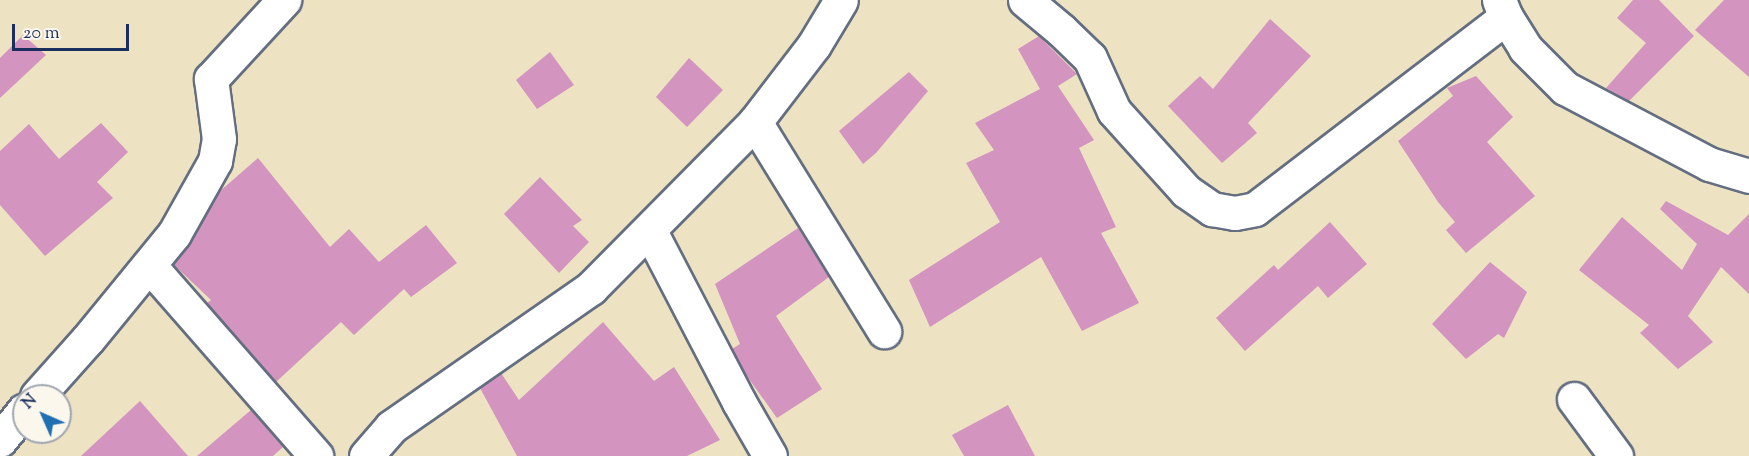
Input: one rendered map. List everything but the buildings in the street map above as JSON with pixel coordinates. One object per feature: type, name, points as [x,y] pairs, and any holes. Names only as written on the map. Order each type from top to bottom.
[{"type":"street","points":[[48,384],[88,339],[174,234],[215,161],[219,139],[211,79],[284,0]]},
{"type":"street","points":[[366,456],[391,427],[591,288],[650,231],[755,122],[814,45],[841,0]]},
{"type":"street","points":[[1025,0],[1090,58],[1114,111],[1186,191],[1212,209],[1235,213],[1256,209],[1502,9],[1525,48],[1565,88],[1709,164],[1749,176]]},
{"type":"street","points":[[755,122],[884,331]]},
{"type":"street","points":[[650,231],[739,402],[770,456]]},
{"type":"street","points":[[149,265],[316,456]]},
{"type":"street","points":[[1574,399],[1616,456]]},
{"type":"street","points":[[0,440],[12,425]]}]
